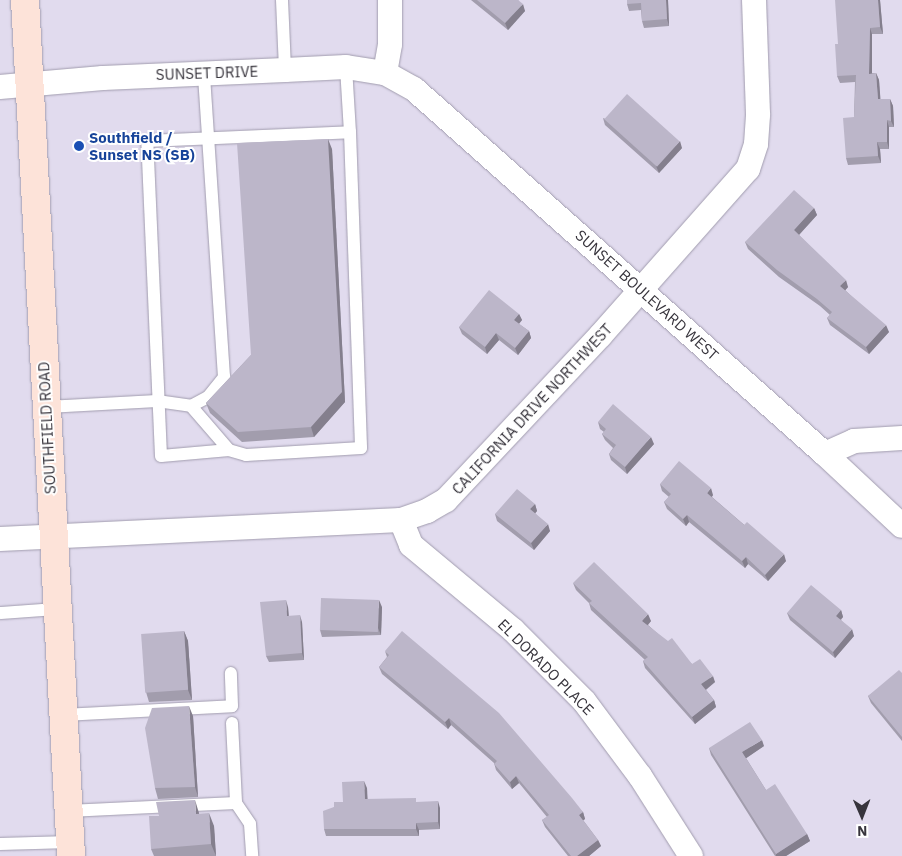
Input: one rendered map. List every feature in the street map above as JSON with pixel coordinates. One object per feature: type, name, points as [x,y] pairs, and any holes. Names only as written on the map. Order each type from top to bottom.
[{"type":"main road","name":"SOUTHFIELD ROAD","points":[[25,0],[70,849]]},
{"type":"street","points":[[385,73],[390,44],[390,0]]},
{"type":"street","name":"CALIFORNIA DRIVE NORTHWEST","points":[[0,539],[402,520],[427,511],[463,486],[640,289],[727,197],[748,169],[756,144],[758,114],[754,0]]},
{"type":"street","name":"SUNSET DRIVE","points":[[0,87],[30,86],[103,78],[346,67],[385,73]]},
{"type":"street","name":"SUNSET BOULEVARD WEST","points":[[385,73],[414,89],[825,454],[902,526]]},
{"type":"street","points":[[825,454],[854,441],[902,438]]},
{"type":"street","name":"EL DORADO PLACE","points":[[402,520],[411,545],[512,630],[584,701],[640,776],[691,856]]},
{"type":"lane","points":[[282,0],[285,70]]},
{"type":"lane","points":[[346,67],[350,132],[361,448],[246,454],[229,450],[161,456],[157,400],[148,141],[350,132]]},
{"type":"lane","points":[[47,407],[157,400],[191,406],[208,397],[224,377],[204,73]]},
{"type":"lane","points":[[191,406],[229,450]]},
{"type":"lane","points":[[0,613],[57,610]]},
{"type":"lane","points":[[63,715],[232,706],[231,673]]},
{"type":"lane","points":[[232,723],[236,803],[250,824],[252,856]]},
{"type":"lane","points":[[68,810],[236,803]]},
{"type":"lane","points":[[0,844],[70,849]]},
{"type":"building","points":[[477,0],[518,0],[523,4],[505,23]]},
{"type":"building","points":[[627,0],[666,0],[667,19],[642,21],[641,3],[627,4]]},
{"type":"building","points":[[835,0],[878,0],[880,27],[870,28],[869,74],[876,73],[878,99],[890,99],[891,121],[887,120],[887,142],[877,142],[878,156],[846,158],[843,118],[854,117],[856,75],[837,76],[835,44],[838,44]]},
{"type":"building","points":[[627,94],[680,142],[657,167],[604,119]]},
{"type":"building","points":[[328,139],[342,392],[311,427],[238,432],[206,403],[251,355],[237,143]]},
{"type":"building","points":[[794,190],[814,208],[794,230],[846,280],[840,286],[886,325],[866,347],[827,318],[832,312],[777,270],[745,242]]},
{"type":"building","points":[[489,290],[519,314],[514,320],[529,331],[515,348],[496,333],[485,347],[459,327]]},
{"type":"building","points":[[613,404],[651,437],[625,467],[609,454],[616,445],[602,434],[606,429],[598,422]]},
{"type":"building","points":[[679,461],[711,488],[707,493],[744,525],[747,522],[784,554],[765,575],[746,557],[742,561],[687,515],[683,519],[664,502],[671,494],[660,484]]},
{"type":"building","points":[[517,489],[535,504],[530,509],[548,524],[531,543],[495,514]]},
{"type":"building","points":[[594,562],[648,614],[642,621],[668,641],[672,638],[692,664],[700,659],[713,676],[701,684],[714,700],[692,717],[643,661],[648,657],[589,603],[592,601],[573,583]]},
{"type":"building","points":[[811,585],[841,610],[836,616],[852,629],[833,652],[787,613]]},
{"type":"building","points":[[321,598],[379,600],[378,632],[320,630]]},
{"type":"building","points":[[286,600],[287,616],[300,615],[302,653],[266,656],[260,602]]},
{"type":"building","points":[[184,631],[188,690],[145,693],[141,634]]},
{"type":"building","points":[[402,631],[499,713],[583,812],[579,815],[598,840],[577,856],[571,856],[542,820],[549,815],[516,776],[510,782],[494,764],[497,761],[449,718],[445,722],[379,667],[389,655],[385,651]]},
{"type":"building","points":[[899,670],[902,673],[902,737],[868,696]]},
{"type":"building","points":[[189,706],[195,787],[155,788],[145,728],[152,708]]},
{"type":"building","points":[[750,722],[762,740],[742,752],[766,790],[775,784],[807,834],[776,854],[709,748]]},
{"type":"building","points":[[364,781],[365,799],[416,798],[416,802],[438,801],[438,822],[416,823],[416,829],[324,829],[323,811],[334,807],[334,802],[343,802],[342,782]]},
{"type":"building","points":[[195,800],[196,814],[209,813],[211,844],[151,849],[149,816],[159,816],[156,802]]},
{"type":"place","name":"Southfield / Sunset NS (SB)","points":[[79,146]]}]
